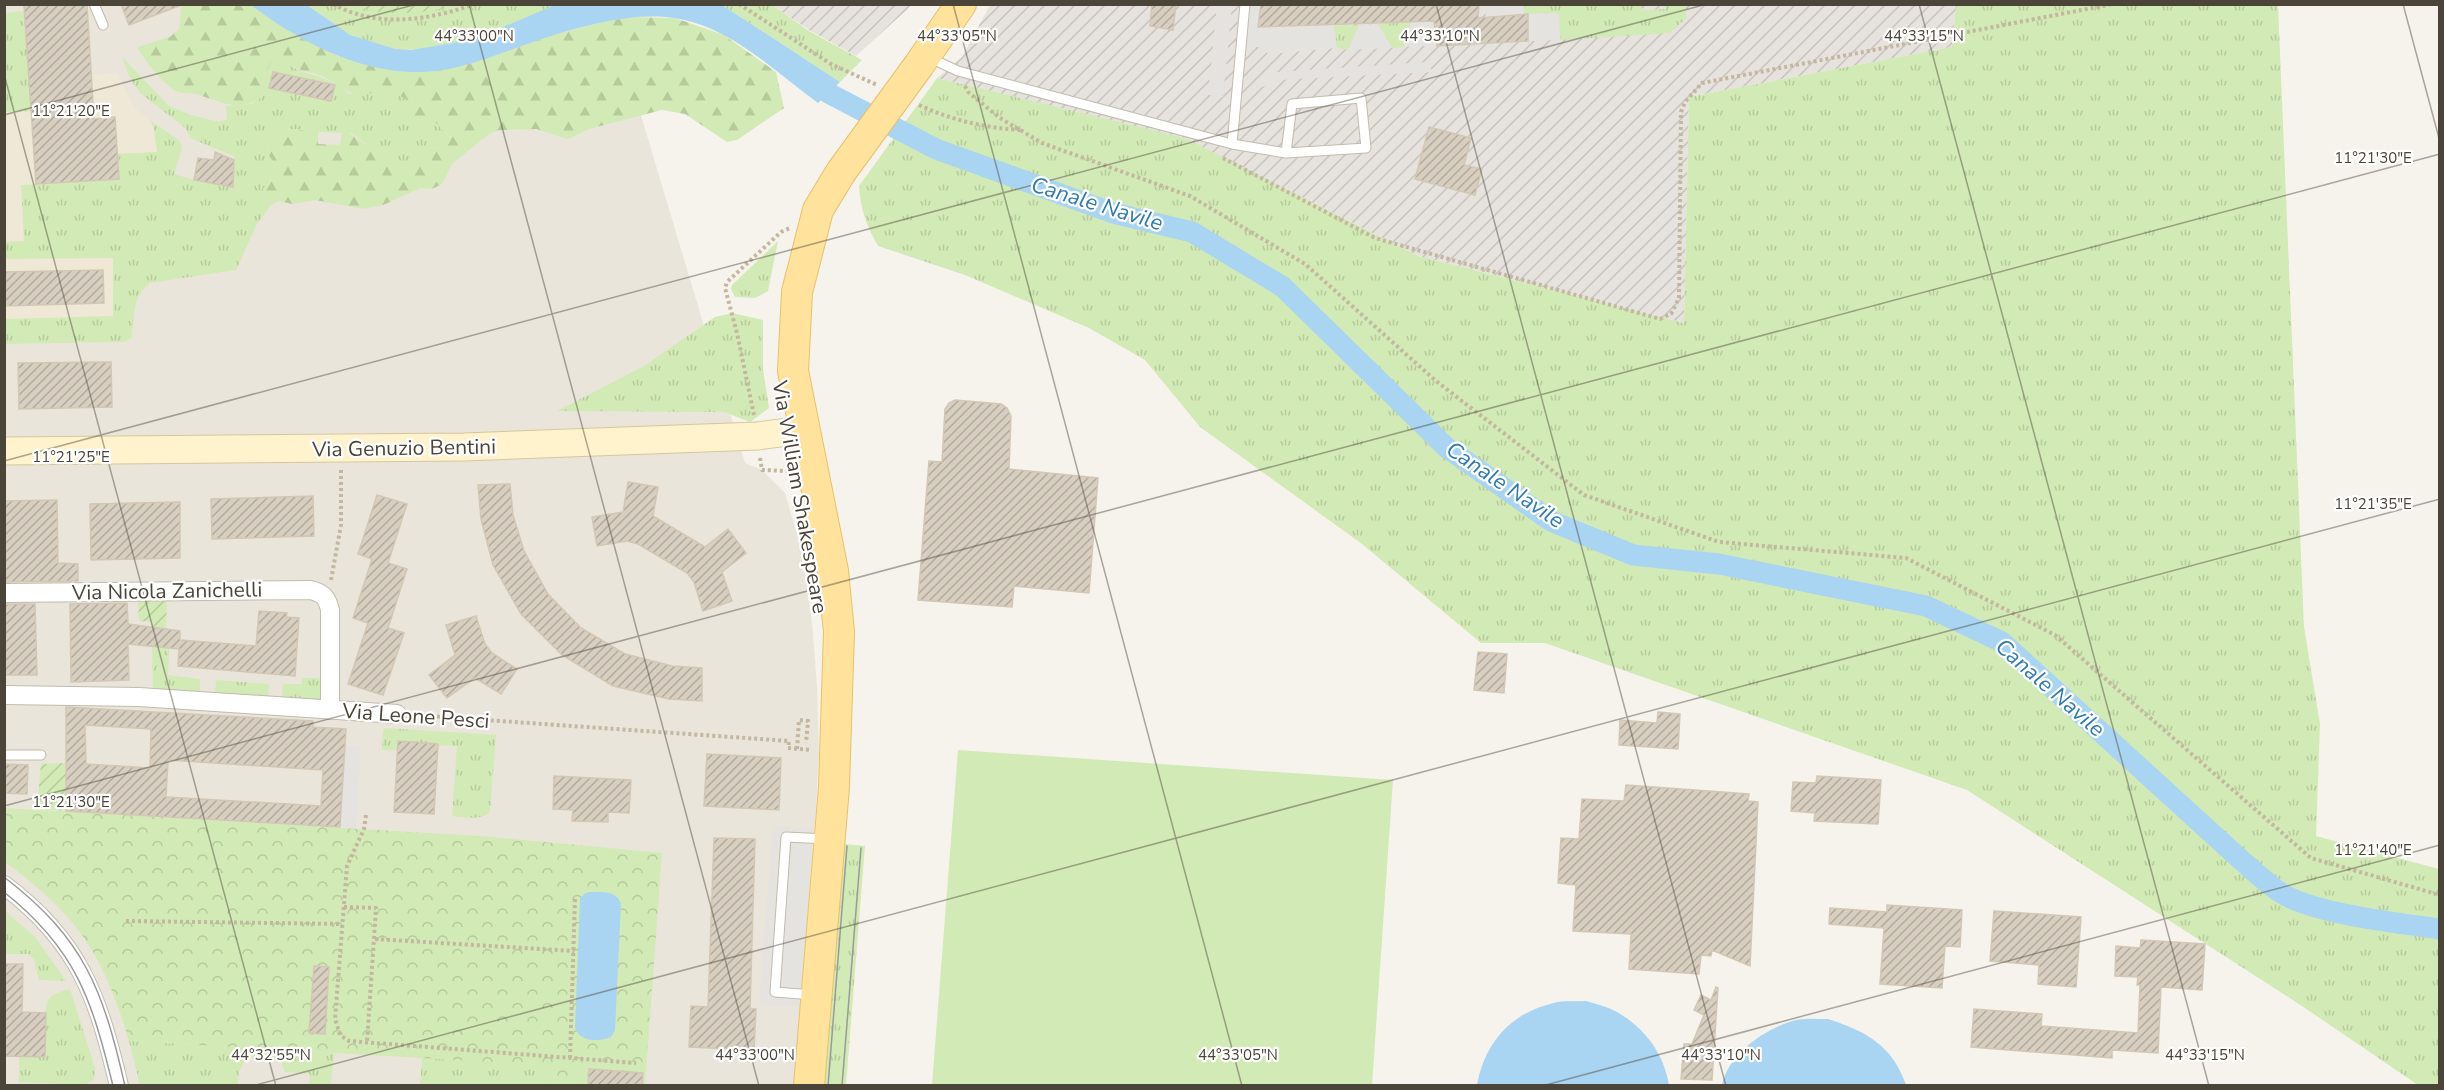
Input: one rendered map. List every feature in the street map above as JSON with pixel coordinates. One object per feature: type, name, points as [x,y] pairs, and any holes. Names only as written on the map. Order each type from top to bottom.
[{"type":"main road","points":[[923,61],[961,4]]},
{"type":"main road","name":"Via William Shakespeare","points":[[809,1086],[830,840],[839,632],[833,572],[822,511],[782,434],[776,336],[779,293],[788,252],[801,223],[923,61]]},
{"type":"main road","name":"Via William Shakespeare","points":[[782,434],[793,371],[797,292],[818,210],[841,172]]},
{"type":"street","name":"Via Genuzio Bentini","points":[[4,452],[431,447],[782,434]]},
{"type":"street","name":"Via Nicola Zanichelli","points":[[4,593],[310,590],[320,592],[327,599]]},
{"type":"street","points":[[327,599],[330,610],[330,710]]},
{"type":"street","name":"Via Leone Pesci","points":[[4,695],[139,697],[397,714]]},
{"type":"street","points":[[4,885],[41,915],[74,957],[90,987],[103,1021],[119,1086]]},
{"type":"lane","points":[[94,4],[103,25]]},
{"type":"lane","points":[[1232,144],[1245,4]]},
{"type":"lane","points":[[923,61],[1232,144],[1286,153],[1366,148],[1361,98],[1292,104],[1286,153]]},
{"type":"lane","points":[[4,755],[41,755]]},
{"type":"lane","points":[[816,995],[775,992],[786,837],[830,840]]},
{"type":"path","points":[[333,4],[354,14],[381,20],[433,17],[475,4]]},
{"type":"path","points":[[1217,154],[1375,238],[1660,319],[1671,314],[1679,298],[1681,112],[1685,102],[1702,83],[2113,4]]},
{"type":"path","points":[[958,71],[968,92],[1000,118],[1042,143],[1190,196],[1305,264],[1436,381],[1584,495],[1719,542],[1906,558],[2055,635],[2311,858],[2439,895]]},
{"type":"path","points":[[762,470],[782,434],[737,333],[725,288],[727,282],[781,232],[801,223]]},
{"type":"path","points":[[327,599],[340,533],[341,469]]},
{"type":"path","name":"Via Leone Pesci","points":[[397,714],[789,741],[788,748],[819,751]]},
{"type":"path","points":[[797,749],[799,720],[807,721],[806,743]]},
{"type":"path","points":[[366,815],[364,829],[347,866],[335,1019],[340,1035],[349,1041],[636,1063]]},
{"type":"path","points":[[570,1058],[575,899]]},
{"type":"path","points":[[344,907],[376,908],[367,1042]]},
{"type":"path","points":[[126,921],[342,924]]},
{"type":"path","points":[[375,939],[573,951]]},
{"type":"shaded area","points":[[1262,4],[1260,27],[1334,25],[1337,48],[1269,54],[1258,47],[1244,48],[1248,5]]},
{"type":"shaded area","points":[[5,5],[251,5],[271,20],[625,62],[745,463],[762,470],[785,493],[801,548],[812,622],[819,751],[794,1085],[5,1086]]},
{"type":"shaded area","points":[[772,5],[912,5],[856,56],[809,30]]},
{"type":"shaded area","points":[[990,5],[1956,5],[1952,47],[1689,97],[1684,323],[1418,256],[1184,138],[937,78],[962,57]]},
{"type":"shaded area","points":[[1217,5],[1232,5],[1223,97],[1208,95]]},
{"type":"shaded area","points":[[1487,5],[1524,5],[1524,14],[1559,13],[1560,40],[1403,47],[1411,22],[1485,18]]},
{"type":"shaded area","points":[[1378,24],[1392,48],[1348,50],[1359,25]]},
{"type":"shaded area","points":[[1427,62],[1433,72],[1278,80],[1253,91],[1253,83],[1277,72]]},
{"type":"shaded area","points":[[117,73],[137,110],[151,121],[157,152],[117,154],[124,342],[5,344],[5,80]]},
{"type":"shaded area","points":[[345,746],[361,747],[356,829],[340,827]]},
{"type":"shaded area","points":[[773,826],[813,829],[800,1007],[759,1004]]},
{"type":"green space","points":[[1642,4],[1642,10],[1666,9],[1666,5],[1686,4],[1686,18],[1670,33],[1560,40],[1559,13],[1523,14],[1524,5]]},
{"type":"green space","points":[[181,5],[251,5],[299,37],[335,55],[378,68],[411,71],[456,68],[548,36],[611,20],[634,17],[675,18],[724,35],[776,72],[784,108],[737,140],[727,142],[685,114],[662,110],[589,129],[568,139],[536,129],[501,130],[490,133],[452,164],[442,184],[432,189],[421,188],[383,205],[363,209],[315,200],[292,204],[279,201],[271,205],[263,189],[269,182],[275,164],[267,153],[268,138],[280,131],[292,129],[305,131],[318,135],[318,144],[340,145],[342,133],[348,132],[372,149],[391,155],[397,162],[416,158],[432,147],[445,148],[451,137],[436,123],[425,125],[413,114],[411,102],[400,96],[385,98],[370,93],[361,97],[324,77],[296,69],[281,59],[272,61],[263,77],[261,97],[245,105],[221,103],[196,94],[178,92],[160,78],[137,47],[170,37],[179,29]]},
{"type":"green space","points":[[307,5],[555,5],[498,29],[456,43],[415,49],[396,49],[352,36]]},
{"type":"green space","points":[[350,5],[458,5],[431,10],[390,13]]},
{"type":"green space","points":[[722,5],[772,5],[809,31],[862,60],[840,82]]},
{"type":"green space","points":[[1956,5],[2278,5],[2304,627],[2320,724],[2316,836],[2439,869],[2439,1085],[2418,1085],[2299,1004],[1967,790],[1545,643],[1481,643],[1362,544],[1200,427],[1145,360],[1089,328],[965,275],[878,246],[867,224],[861,202],[859,186],[937,78],[1185,138],[1418,256],[1684,323],[1689,97],[1952,47]]},
{"type":"green space","points":[[25,11],[31,111],[5,112],[4,13]]},
{"type":"green space","points":[[1411,22],[1403,47],[1392,48],[1378,24]]},
{"type":"green space","points":[[1334,25],[1359,25],[1348,50],[1337,48]]},
{"type":"green space","points":[[122,57],[169,106],[191,115],[219,122],[227,119],[226,106],[252,104],[261,97],[263,77],[272,61],[281,59],[297,70],[333,82],[349,94],[370,93],[385,98],[400,96],[411,102],[413,114],[425,125],[436,123],[451,138],[445,148],[432,147],[416,158],[396,162],[391,155],[372,149],[352,133],[319,132],[318,135],[292,129],[280,131],[268,138],[267,153],[275,164],[269,182],[263,189],[271,205],[257,224],[236,270],[150,283],[137,300],[132,338],[124,342],[5,344],[5,319],[113,316],[113,258],[5,259],[4,242],[24,241],[21,185],[118,179],[117,154],[157,152],[151,121],[180,141],[182,149],[174,174],[233,187],[234,156],[192,139],[184,127],[140,93],[130,78]]},
{"type":"green space","points":[[778,241],[768,291],[755,298],[735,297],[731,289],[732,285]]},
{"type":"green space","points":[[732,313],[763,320],[763,369],[769,408],[750,422],[724,412],[557,411],[644,366],[715,317]]},
{"type":"green space","points":[[138,601],[167,601],[166,629],[152,627],[151,622],[139,621]]},
{"type":"green space","points":[[152,646],[169,648],[168,675],[200,679],[200,692],[153,689]]},
{"type":"green space","points":[[302,678],[320,678],[320,700],[282,697],[283,684],[302,684]]},
{"type":"green space","points":[[216,680],[269,684],[268,697],[215,693]]},
{"type":"green space","points":[[386,728],[496,735],[490,812],[482,817],[452,816],[457,746],[382,750],[383,730]]},
{"type":"green space","points":[[958,750],[1393,780],[1372,1085],[932,1085]]},
{"type":"green space","points":[[66,763],[66,811],[37,809],[41,764]]},
{"type":"green space","points":[[5,808],[480,836],[662,853],[645,1085],[540,1085],[541,1065],[129,1041],[109,984],[85,939],[52,900],[5,862]]},
{"type":"green space","points":[[844,844],[865,846],[846,1085],[823,1086]]},
{"type":"green space","points":[[4,910],[36,938],[66,981],[39,980],[34,960],[29,954],[5,954]]},
{"type":"green space","points":[[70,989],[95,1068],[94,1080],[84,1085],[19,1082],[19,1056],[45,1056],[45,1019],[49,999]]},
{"type":"green space","points":[[129,1041],[334,1053],[331,1085],[309,1085],[310,1074],[285,1072],[280,1060],[264,1056],[250,1058],[245,1062],[241,1068],[238,1084],[235,1085],[140,1085]]},
{"type":"green space","points":[[422,1058],[542,1065],[540,1085],[420,1086]]},
{"type":"water","points":[[251,5],[307,5],[350,35],[395,49],[411,50],[465,41],[555,5],[722,5],[840,82],[818,103],[768,64],[714,30],[674,18],[648,16],[609,21],[557,34],[458,67],[430,72],[403,72],[348,60],[322,49],[297,36]]},
{"type":"water","points":[[589,892],[612,894],[621,903],[615,1030],[611,1037],[601,1040],[585,1038],[577,1033],[575,1028],[580,899]]},
{"type":"water","points":[[1586,1001],[1617,1012],[1644,1034],[1658,1052],[1669,1085],[1477,1085],[1486,1056],[1493,1043],[1512,1022],[1538,1008],[1554,1003]]},
{"type":"water","points":[[1828,1019],[1866,1035],[1886,1050],[1894,1060],[1906,1085],[1722,1085],[1732,1062],[1761,1036],[1796,1020]]},
{"type":"building","points":[[87,4],[94,119],[115,117],[119,179],[36,184],[24,5]]},
{"type":"building","points":[[121,4],[179,4],[179,6],[129,25]]},
{"type":"building","points":[[1152,4],[1176,4],[1173,30],[1150,26]]},
{"type":"building","points":[[1261,4],[1479,4],[1478,18],[1528,14],[1528,41],[1437,46],[1434,21],[1258,27]]},
{"type":"building","points":[[273,72],[335,85],[331,101],[269,88]]},
{"type":"building","points":[[1429,127],[1471,138],[1464,165],[1482,169],[1475,195],[1415,179]]},
{"type":"building","points":[[215,152],[234,160],[233,187],[194,180],[198,158],[214,160]]},
{"type":"building","points":[[103,270],[104,303],[4,306],[4,272]]},
{"type":"building","points":[[111,362],[112,407],[19,409],[18,363]]},
{"type":"building","points":[[955,400],[1001,404],[1007,408],[1011,416],[1009,469],[1098,478],[1089,593],[1014,586],[1012,607],[918,600],[929,461],[942,462],[945,409]]},
{"type":"building","points":[[628,482],[658,487],[653,516],[705,547],[728,529],[746,553],[722,572],[732,601],[703,611],[694,582],[687,573],[638,544],[627,541],[597,546],[592,517],[623,512]]},
{"type":"building","points":[[510,484],[513,515],[524,551],[548,594],[581,628],[625,654],[672,666],[702,668],[702,701],[669,699],[613,686],[562,655],[521,614],[493,565],[481,519],[478,485]]},
{"type":"building","points":[[377,495],[407,504],[388,563],[407,569],[388,628],[404,633],[383,695],[348,684],[368,623],[353,618],[372,559],[358,554]]},
{"type":"building","points":[[313,496],[314,536],[212,539],[211,499]]},
{"type":"building","points":[[57,500],[58,563],[78,564],[78,581],[4,582],[4,501]]},
{"type":"building","points":[[180,502],[180,558],[91,560],[90,504]]},
{"type":"building","points":[[127,603],[128,624],[180,631],[180,640],[256,646],[259,611],[287,613],[286,617],[299,618],[295,676],[178,666],[179,649],[128,644],[129,680],[71,682],[70,604]]},
{"type":"building","points":[[4,604],[35,604],[37,675],[4,675]]},
{"type":"building","points":[[476,616],[485,644],[492,653],[517,669],[501,694],[475,678],[447,698],[429,675],[455,655],[446,625]]},
{"type":"building","points":[[1478,652],[1507,654],[1504,693],[1474,690]]},
{"type":"building","points":[[66,707],[313,721],[313,727],[346,729],[340,827],[66,811]],"holes":[[[85,725],[151,729],[150,768],[86,764]],[[168,760],[323,770],[321,806],[166,797]]]},
{"type":"building","points":[[1658,712],[1680,714],[1678,749],[1619,745],[1620,720],[1657,723]]},
{"type":"building","points":[[398,741],[438,744],[434,814],[394,812]]},
{"type":"building","points":[[707,754],[781,758],[779,810],[704,806]]},
{"type":"building","points":[[4,764],[28,765],[27,794],[4,793]]},
{"type":"building","points":[[554,776],[631,780],[629,813],[608,812],[608,822],[572,821],[573,810],[553,809]]},
{"type":"building","points":[[1817,776],[1881,780],[1878,824],[1814,821],[1815,813],[1791,811],[1793,782],[1816,783]]},
{"type":"building","points":[[1626,785],[1749,794],[1748,801],[1758,802],[1750,966],[1712,950],[1711,956],[1701,955],[1699,974],[1629,969],[1631,934],[1573,931],[1576,885],[1558,883],[1561,838],[1579,839],[1582,799],[1624,801]]},
{"type":"building","points":[[714,838],[755,839],[750,1009],[756,1009],[754,1050],[689,1047],[691,1006],[708,1007]]},
{"type":"building","points":[[1887,905],[1962,910],[1960,947],[1945,946],[1942,988],[1880,984],[1884,928],[1829,924],[1830,908],[1887,912]]},
{"type":"building","points":[[1994,911],[2081,917],[2076,987],[2038,984],[2039,965],[1990,961]]},
{"type":"building","points":[[2141,940],[2205,944],[2202,990],[2161,987],[2158,1053],[2112,1050],[2112,1058],[1971,1047],[1974,1009],[2042,1014],[2041,1026],[2138,1033],[2140,985],[2137,985],[2138,977],[2115,976],[2116,946],[2140,948]]},
{"type":"building","points":[[4,964],[23,964],[22,1012],[46,1013],[45,1057],[4,1056]]},
{"type":"building","points":[[314,966],[329,967],[325,1034],[309,1033]]},
{"type":"building","points":[[1716,987],[1718,988],[1712,1080],[1681,1079],[1684,1044],[1692,1044],[1704,1015],[1694,1010],[1701,995],[1711,1000]]},
{"type":"building","points":[[589,1069],[643,1073],[642,1086],[588,1086]]},
{"type":"waterway","name":"Canale Navile","points":[[806,77],[830,94],[936,149],[1113,213],[1192,232],[1283,287],[1447,448],[1551,521],[1633,555],[1719,564],[1926,606],[2002,642],[2241,860],[2281,893],[2314,907],[2335,912],[2440,929]]},
{"type":"tram line","points":[[828,1086],[847,846]]},
{"type":"tram line","points":[[842,1086],[861,848]]},
{"type":"tram line","points":[[4,877],[54,922],[87,969],[108,1022],[125,1086]]},
{"type":"tram line","points":[[4,892],[48,934],[78,978],[97,1027],[113,1086]]}]
